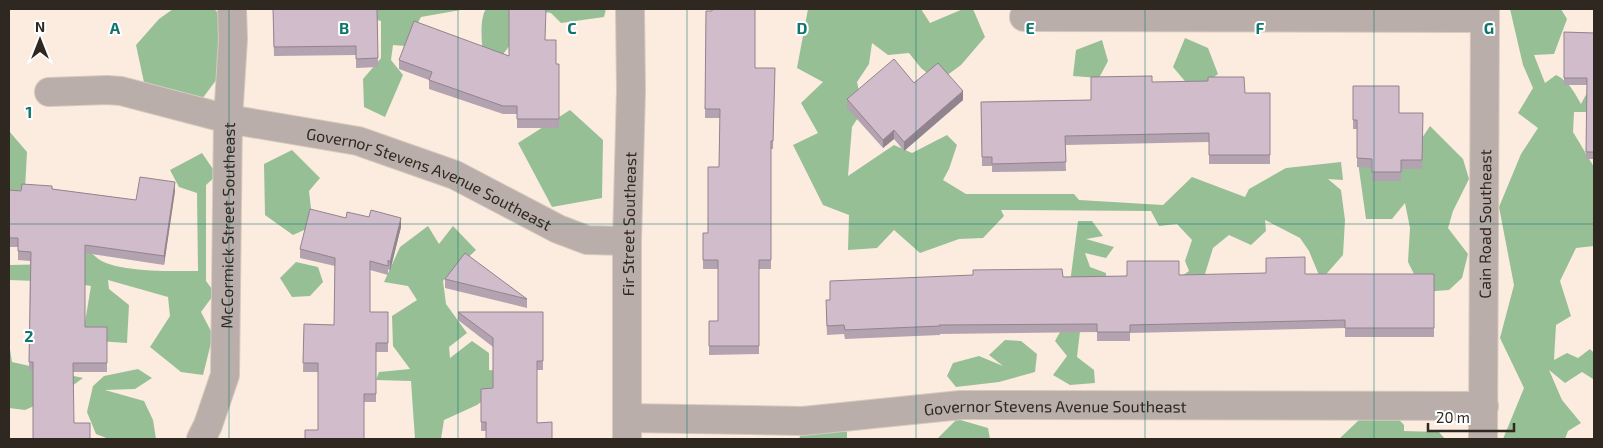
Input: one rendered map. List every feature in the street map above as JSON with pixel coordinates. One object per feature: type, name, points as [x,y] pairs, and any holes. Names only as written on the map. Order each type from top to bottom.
[{"type":"street","name":"McCormick Street Southeast","points":[[200,439],[208,425],[224,376],[228,119],[233,39],[232,9]]},
{"type":"street","name":"Fir Street Southeast","points":[[627,428],[627,241],[631,90],[630,9]]},
{"type":"street","points":[[1024,17],[1485,13]]},
{"type":"street","name":"Cain Road Southeast","points":[[1483,439],[1485,13]]},
{"type":"street","name":"Governor Stevens Avenue Southeast","points":[[49,92],[121,91],[228,119],[358,141],[455,175],[558,229],[587,240],[627,241]]},
{"type":"street","name":"Governor Stevens Avenue Southeast","points":[[627,428],[803,421],[962,405],[1484,406]]},
{"type":"green space","points":[[173,9],[214,9],[229,23],[220,75],[199,103],[145,87],[136,45],[159,19]]},
{"type":"green space","points":[[340,9],[466,9],[421,17],[405,46],[393,45],[391,60],[403,75],[385,117],[364,107],[363,79],[381,58],[381,21],[341,11]]},
{"type":"green space","points":[[486,9],[516,9],[523,28],[504,53],[505,82],[486,79],[482,23]]},
{"type":"green space","points":[[527,9],[606,9],[604,17],[561,23],[551,13]]},
{"type":"green space","points":[[808,9],[921,9],[930,23],[963,9],[973,9],[985,37],[961,65],[938,82],[921,68],[909,53],[888,55],[872,43],[869,64],[857,82],[863,110],[852,127],[848,176],[894,145],[912,153],[947,135],[957,145],[943,180],[966,194],[1074,194],[1079,200],[1163,205],[1192,177],[1245,197],[1249,189],[1286,168],[1341,162],[1343,180],[1328,179],[1341,190],[1345,220],[1343,255],[1321,280],[1309,251],[1300,238],[1265,220],[1266,231],[1251,245],[1229,235],[1213,248],[1205,274],[1214,292],[1172,283],[1189,271],[1185,261],[1192,240],[1177,224],[1159,226],[1151,211],[1001,210],[1004,216],[983,238],[959,239],[920,253],[894,230],[877,248],[848,250],[849,215],[823,205],[793,145],[818,133],[801,103],[823,82],[797,68]]},
{"type":"green space","points":[[1510,9],[1561,9],[1567,19],[1554,54],[1534,55],[1545,83],[1556,75],[1561,77],[1571,87],[1581,104],[1589,89],[1594,88],[1594,112],[1574,112],[1573,132],[1594,167],[1594,246],[1576,248],[1560,281],[1571,316],[1556,325],[1554,360],[1567,353],[1578,358],[1590,349],[1594,353],[1594,377],[1593,379],[1582,372],[1565,383],[1549,370],[1562,400],[1581,423],[1568,431],[1565,439],[1503,439],[1524,388],[1500,338],[1514,285],[1499,207],[1521,154],[1538,128],[1518,113],[1533,88],[1523,65]]},
{"type":"green space","points":[[1185,38],[1208,48],[1218,74],[1194,92],[1173,67]]},
{"type":"green space","points":[[1102,40],[1108,61],[1099,78],[1073,76],[1076,50]]},
{"type":"green space","points":[[570,110],[603,140],[602,198],[552,207],[518,143]]},
{"type":"green space","points":[[1430,126],[1463,159],[1469,179],[1453,211],[1448,228],[1468,254],[1462,278],[1449,290],[1423,292],[1408,262],[1410,228],[1405,203],[1392,219],[1366,219],[1357,155],[1370,155],[1406,162]]},
{"type":"green space","points":[[9,131],[27,152],[25,189],[9,193]]},
{"type":"green space","points":[[292,150],[320,178],[309,191],[313,226],[293,235],[265,215],[264,164]]},
{"type":"green space","points":[[202,153],[217,175],[206,185],[206,281],[215,293],[201,312],[213,335],[203,375],[181,372],[150,347],[170,316],[168,297],[108,280],[109,289],[129,305],[127,343],[82,340],[91,286],[65,282],[9,280],[9,265],[59,264],[79,236],[93,255],[115,266],[160,271],[198,271],[197,193],[179,187],[170,170]]},
{"type":"green space","points":[[1078,221],[1092,221],[1103,236],[1086,239],[1114,247],[1106,258],[1085,253],[1090,267],[1106,273],[1106,293],[1082,314],[1077,357],[1094,370],[1095,383],[1070,385],[1053,375],[1067,356],[1055,341],[1074,307],[1071,275]]},
{"type":"green space","points":[[428,226],[439,244],[453,226],[476,250],[443,281],[446,304],[467,333],[449,347],[450,358],[472,341],[489,353],[489,370],[516,373],[494,382],[492,394],[477,405],[444,420],[441,439],[415,439],[411,381],[376,380],[379,372],[410,369],[393,346],[392,316],[417,300],[408,286],[384,282],[400,247]]},
{"type":"green space","points":[[296,262],[318,267],[323,282],[310,296],[292,297],[280,278]]},
{"type":"green space","points":[[1005,340],[1021,341],[1037,354],[1035,372],[999,382],[956,387],[947,376],[953,363],[979,356],[1003,366],[989,355]]},
{"type":"green space","points":[[9,343],[12,362],[83,378],[61,394],[25,410],[9,408]]},
{"type":"green space","points":[[138,369],[152,378],[135,389],[105,390],[144,401],[153,420],[156,439],[109,439],[96,434],[87,412],[93,386],[104,376]]},
{"type":"green space","points":[[1380,400],[1404,425],[1404,431],[1439,432],[1445,439],[1339,439]]},
{"type":"green space","points":[[957,419],[988,428],[990,439],[937,439]]},
{"type":"green space","points":[[834,421],[847,432],[847,439],[799,439],[803,428]]},
{"type":"building","points":[[273,9],[377,9],[378,58],[356,59],[356,46],[274,47]]},
{"type":"building","points":[[509,9],[546,9],[545,40],[556,40],[556,64],[559,64],[559,119],[517,119],[517,106],[503,106],[429,80],[432,72],[399,60],[414,21],[509,56]]},
{"type":"building","points":[[712,9],[755,9],[755,68],[775,68],[773,141],[771,141],[771,260],[759,260],[759,346],[709,346],[709,321],[718,321],[718,260],[703,260],[703,233],[708,233],[708,167],[719,167],[720,109],[705,109],[706,11],[712,11]]},
{"type":"building","points":[[1564,32],[1594,33],[1594,152],[1586,152],[1587,78],[1564,78]]},
{"type":"building","points":[[894,59],[914,83],[938,63],[963,91],[904,142],[894,130],[883,140],[847,99]]},
{"type":"building","points":[[1152,76],[1152,82],[1208,81],[1208,77],[1244,77],[1245,93],[1270,93],[1270,155],[1209,155],[1209,133],[1065,136],[1066,162],[992,164],[992,157],[982,157],[981,102],[1091,100],[1091,77]]},
{"type":"building","points":[[1353,86],[1399,86],[1399,113],[1423,113],[1422,160],[1401,160],[1401,172],[1372,172],[1372,159],[1357,158],[1357,120],[1353,120]]},
{"type":"building","points":[[140,177],[175,182],[164,256],[85,245],[85,327],[107,327],[107,363],[73,363],[74,423],[90,423],[90,439],[33,439],[33,362],[29,362],[31,252],[18,251],[18,238],[9,238],[9,190],[21,191],[22,184],[52,186],[52,189],[136,200]]},
{"type":"building","points":[[310,209],[346,218],[347,212],[369,217],[371,210],[401,218],[390,262],[388,260],[388,266],[370,261],[370,312],[388,312],[388,343],[376,343],[376,394],[364,394],[364,439],[305,439],[305,430],[318,430],[318,363],[303,363],[304,324],[334,325],[335,258],[300,249]]},
{"type":"building","points":[[465,253],[527,299],[445,279]]},
{"type":"building","points":[[1305,257],[1305,274],[1434,274],[1434,328],[1345,328],[1345,320],[1130,325],[1130,332],[1097,332],[1097,324],[939,325],[845,330],[844,325],[827,326],[826,300],[830,300],[830,281],[973,275],[973,270],[1062,269],[1063,277],[1127,276],[1127,261],[1179,261],[1179,275],[1266,273],[1266,258]]},
{"type":"building","points":[[458,312],[543,312],[543,361],[537,361],[537,423],[552,422],[552,439],[486,439],[486,422],[481,422],[481,389],[493,388],[493,338]]}]
